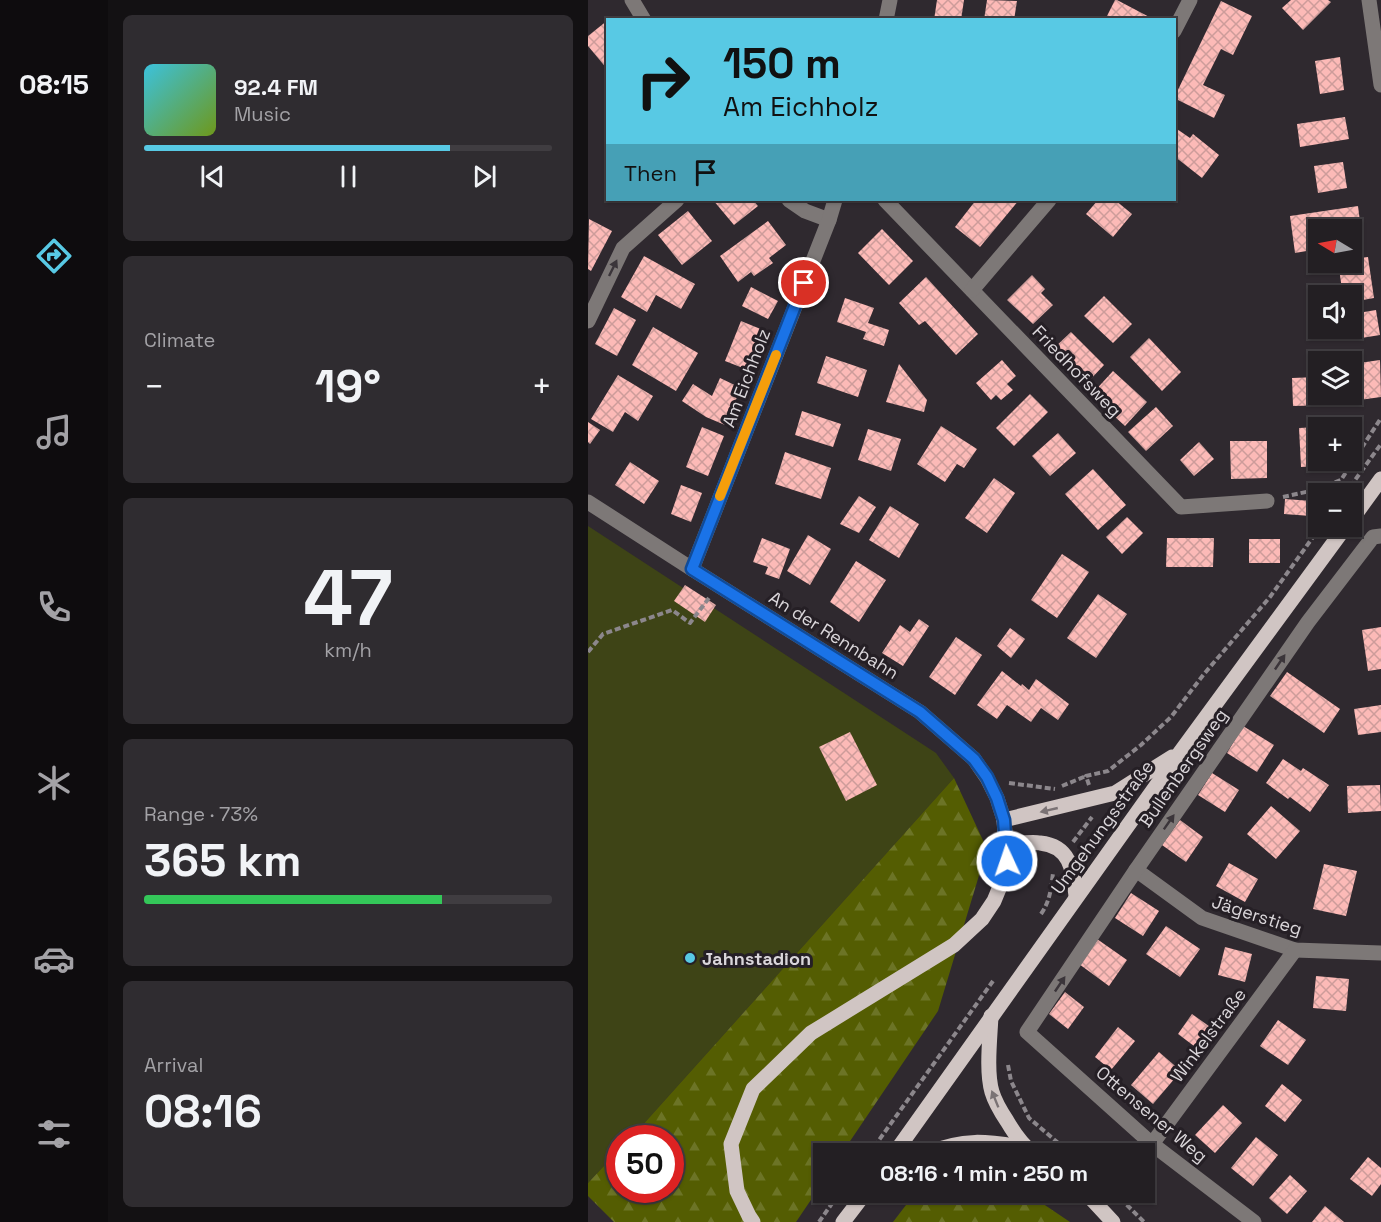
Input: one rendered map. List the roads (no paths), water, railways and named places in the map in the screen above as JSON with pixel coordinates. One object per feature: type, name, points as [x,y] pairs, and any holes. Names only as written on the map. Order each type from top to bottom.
[{"type":"main road","points":[[1362,505],[1381,479]]},
{"type":"main road","name":"Umgehungsstraße","points":[[902,1143],[1076,896],[1338,537]]},
{"type":"main road","points":[[1004,820],[1115,793],[1181,751]]},
{"type":"main road","name":"An der Rennbahn","points":[[753,1222],[737,1191],[731,1144],[753,1089],[811,1033],[954,945],[982,919],[994,901],[1007,861],[1004,820]]},
{"type":"main road","points":[[1007,845],[1040,842],[1056,847],[1071,865],[1076,896]]},
{"type":"main road","points":[[991,1016],[989,1071],[991,1091],[1011,1129],[1023,1143]]},
{"type":"main road","points":[[960,1143],[971,1141],[996,1143]]},
{"type":"main road","points":[[843,1222],[858,1203]]},
{"type":"main road","points":[[1096,1203],[1113,1222]]},
{"type":"street","points":[[632,0],[643,18]]},
{"type":"street","points":[[886,18],[890,0]]},
{"type":"street","points":[[1176,27],[1190,0]]},
{"type":"street","points":[[1369,0],[1381,85]]},
{"type":"street","points":[[588,321],[623,248],[676,201]]},
{"type":"street","points":[[790,201],[805,211],[829,220]]},
{"type":"street","name":"Am Eichholz","points":[[692,569],[835,201]]},
{"type":"street","name":"Friedhofsweg","points":[[886,201],[1181,507],[1268,501]]},
{"type":"street","points":[[972,290],[1048,201]]},
{"type":"street","name":"An der Rennbahn","points":[[588,502],[920,712],[974,759],[987,777],[1004,820]]},
{"type":"street","name":"Bullenbergsweg","points":[[1027,1032],[1308,622],[1373,537],[1381,536]]},
{"type":"street","name":"Jägerstieg","points":[[1136,870],[1202,918],[1295,950],[1381,953]]},
{"type":"street","name":"Winkelstraße","points":[[1153,1143],[1295,950]]},
{"type":"street","name":"Ottensener Weg","points":[[1027,1032],[1151,1143]]},
{"type":"street","name":"Ottensener Weg","points":[[1155,1146],[1254,1222]]},
{"type":"place","name":"Jahnstadion","points":[[690,958]]}]
